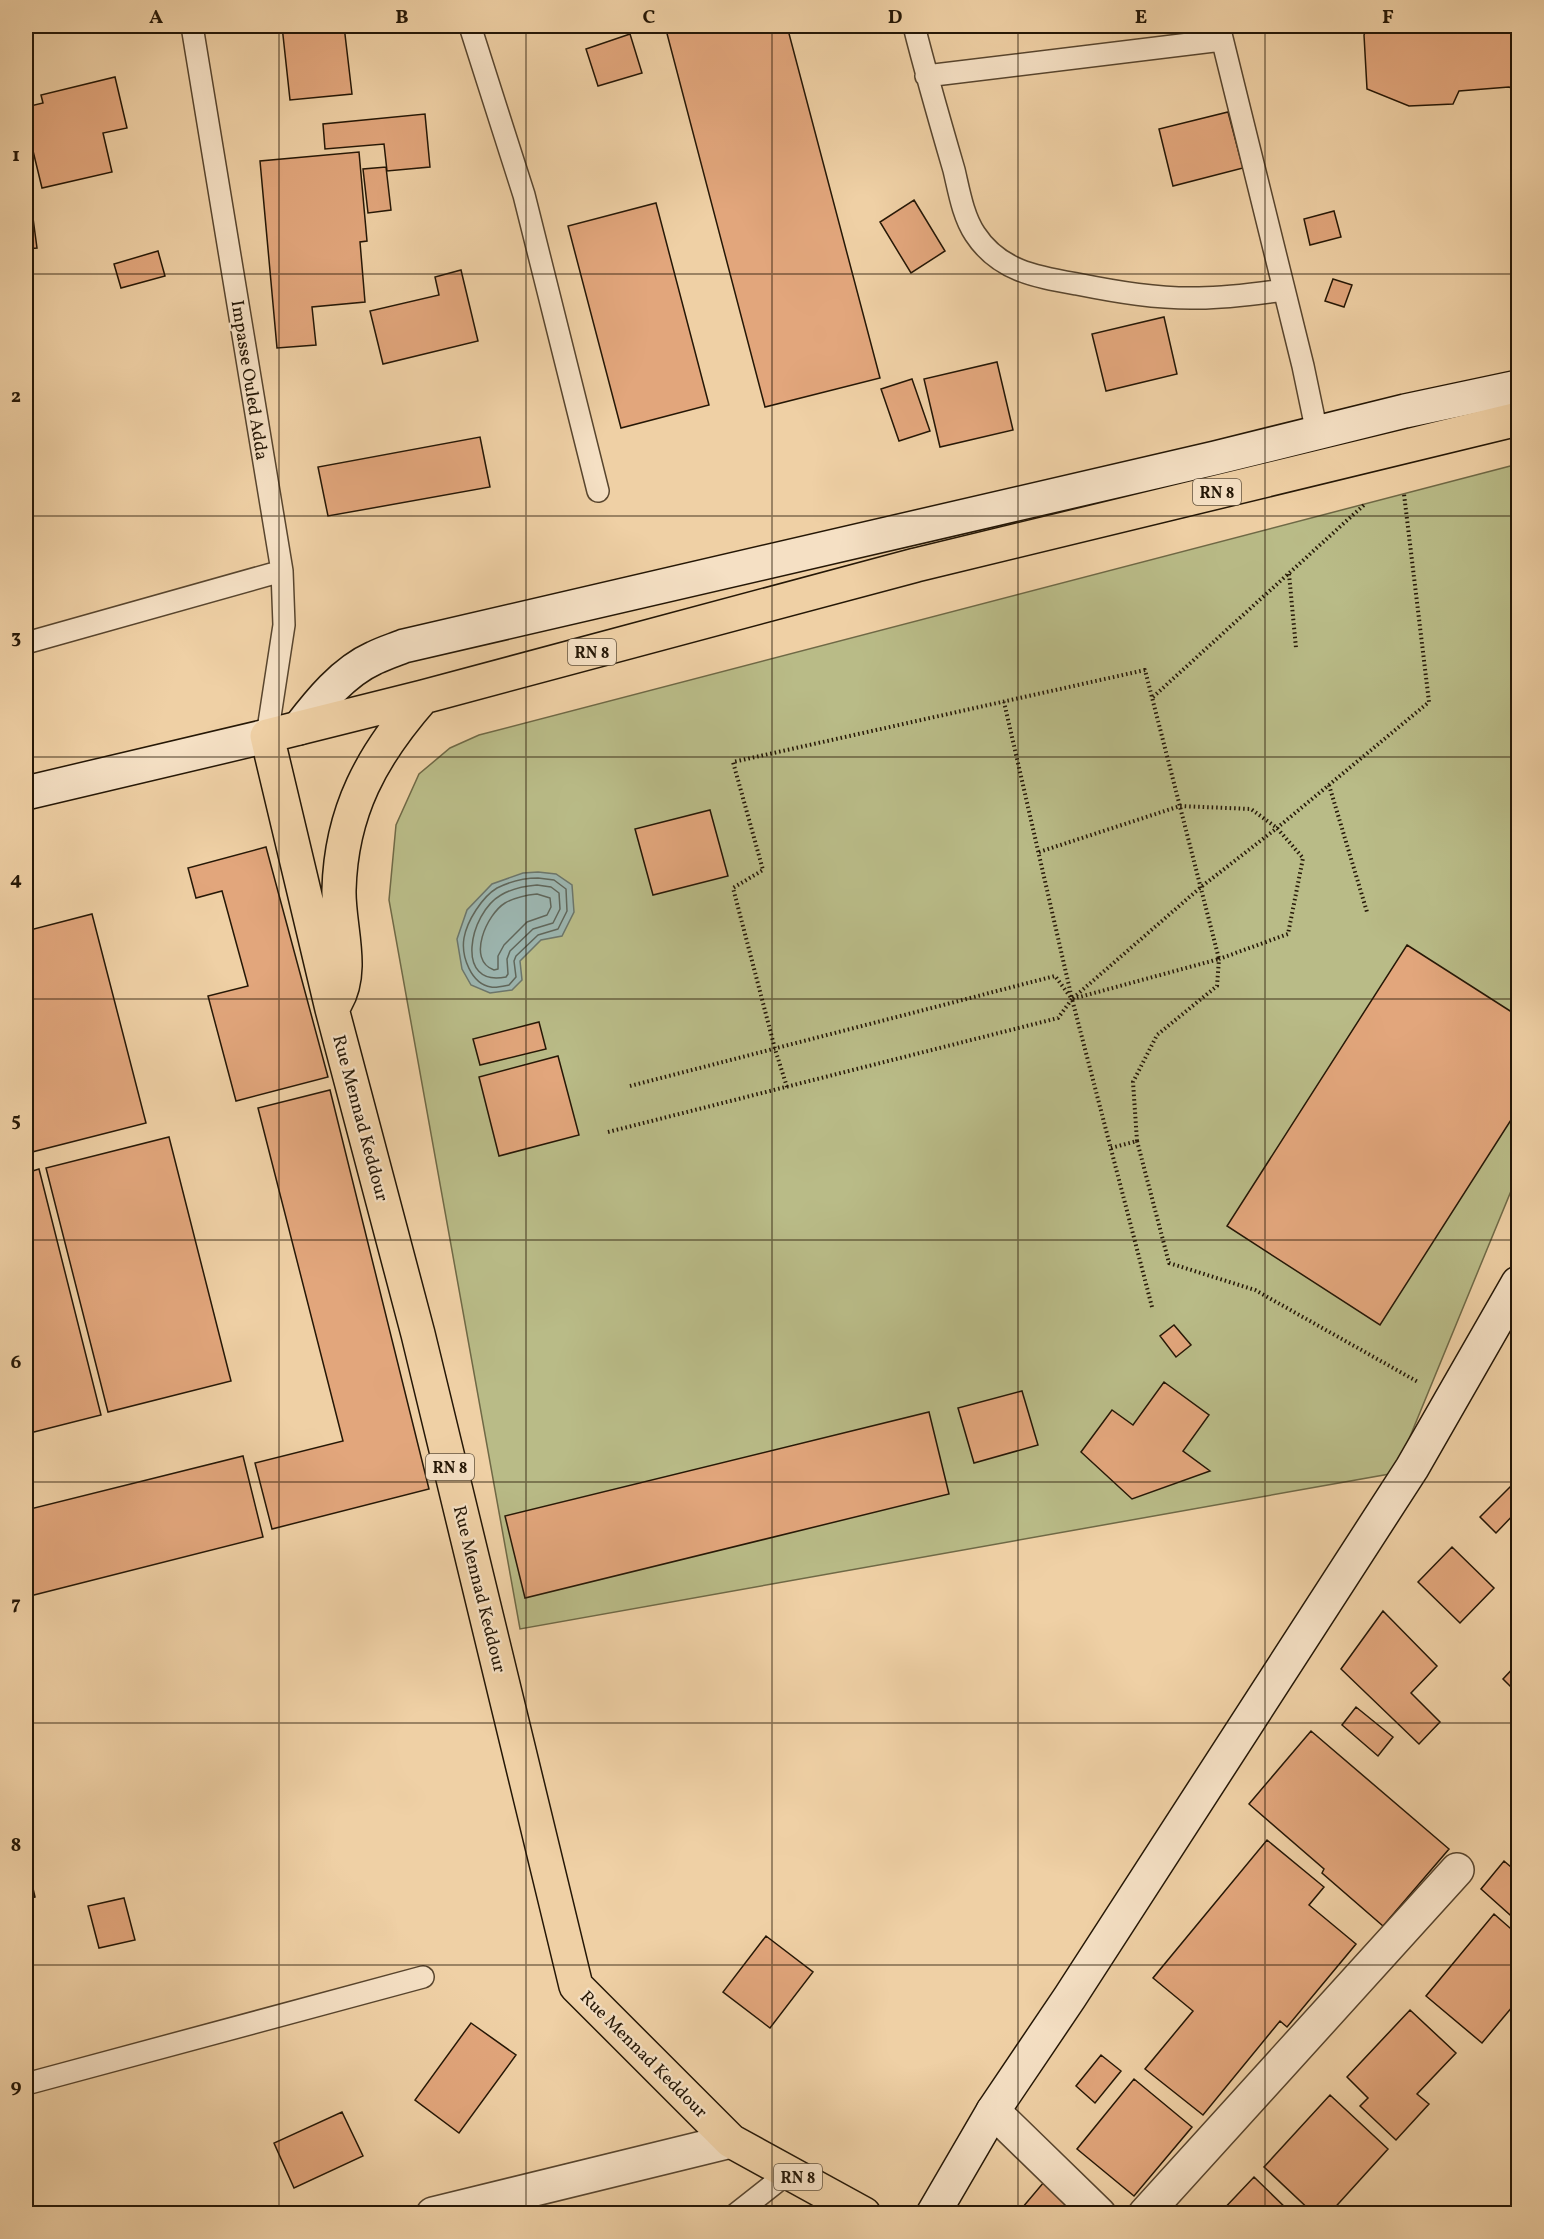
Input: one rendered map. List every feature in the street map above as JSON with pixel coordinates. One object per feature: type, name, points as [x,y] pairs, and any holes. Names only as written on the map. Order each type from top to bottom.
[{"type":"main road","points":[[299,728],[320,701],[346,677],[372,659],[404,646],[1203,461],[1405,411],[1518,387]]},
{"type":"main road","name":"RN 8","points":[[267,736],[423,697],[916,565],[1518,419]]},
{"type":"main road","points":[[332,1009],[339,998],[345,975],[339,891],[343,845],[352,812],[381,750],[423,697]]},
{"type":"main road","points":[[26,794],[267,736]]},
{"type":"main road","name":"Rue Mennad Keddour","points":[[267,736],[332,1009],[418,1334],[576,1986],[731,2141]]},
{"type":"main road","points":[[933,2214],[993,2111],[1076,1988],[1399,1488],[1518,1283]]},
{"type":"main road","points":[[1145,2214],[1457,1870]]},
{"type":"main road","points":[[993,2111],[1099,2214]]},
{"type":"main road","points":[[433,2214],[731,2141]]},
{"type":"main road","name":"RN 8","points":[[731,2141],[864,2214]]},
{"type":"lane","points":[[470,26],[524,195],[598,491]]},
{"type":"lane","points":[[914,26],[965,210],[974,233],[989,253],[1009,267],[1032,276],[1154,297],[1241,296],[1284,290]]},
{"type":"lane","name":"Impasse Ouled Adda","points":[[198,29],[282,571],[284,625],[267,736]]},
{"type":"lane","points":[[927,76],[1220,33],[1317,433]]},
{"type":"lane","points":[[26,644],[282,571]]},
{"type":"lane","points":[[26,2084],[423,1977]]},
{"type":"lane","points":[[736,2214],[789,2172]]},
{"type":"path","points":[[608,1132],[1058,1018],[1072,999],[1201,887],[1277,828],[1429,702],[1404,494]]},
{"type":"path","points":[[1153,697],[1365,504]]},
{"type":"path","points":[[1289,573],[1296,648]]},
{"type":"path","points":[[787,1087],[733,888],[763,870],[733,762],[1145,670],[1219,959],[1217,986],[1157,1035],[1133,1082],[1137,1141],[1169,1263],[1255,1290],[1450,1400]]},
{"type":"path","points":[[1004,702],[1072,999],[1152,1307]]},
{"type":"path","points":[[1329,785],[1367,912]]},
{"type":"path","points":[[1039,852],[1180,807],[1251,809],[1277,828],[1303,858],[1288,934],[1219,959],[1072,999]]},
{"type":"path","points":[[630,1086],[1055,976],[1072,999]]},
{"type":"path","points":[[1111,1148],[1137,1141]]},
{"type":"green space","points":[[1518,464],[1518,1174],[1395,1473],[520,1629],[389,900],[396,825],[419,774],[450,748],[479,735]]},
{"type":"water","points":[[523,873],[556,874],[572,885],[574,912],[562,936],[541,940],[520,961],[522,980],[512,990],[490,993],[471,985],[462,969],[457,939],[467,910],[492,884]]},
{"type":"building","points":[[282,26],[344,26],[352,94],[290,100]]},
{"type":"building","points":[[665,26],[787,26],[880,378],[765,407]]},
{"type":"building","points":[[1367,26],[1518,26],[1518,91],[1509,87],[1459,91],[1453,104],[1409,106],[1367,89],[1364,35]]},
{"type":"building","points":[[630,34],[642,73],[598,86],[586,49]]},
{"type":"building","points":[[115,77],[127,128],[103,133],[112,172],[42,188],[26,122],[26,107],[43,103],[41,95]]},
{"type":"building","points":[[1228,112],[1243,168],[1173,186],[1159,129]]},
{"type":"building","points":[[425,114],[430,167],[387,171],[384,144],[325,149],[323,124]]},
{"type":"building","points":[[359,152],[367,241],[360,242],[365,302],[312,307],[316,345],[277,348],[260,161]]},
{"type":"building","points":[[386,167],[391,210],[368,213],[363,169]]},
{"type":"building","points":[[914,200],[945,251],[911,273],[880,222]]},
{"type":"building","points":[[31,203],[37,248],[26,249],[26,204]]},
{"type":"building","points":[[656,203],[709,405],[621,428],[568,226]]},
{"type":"building","points":[[1334,211],[1341,237],[1310,245],[1304,219]]},
{"type":"building","points":[[158,251],[165,276],[121,288],[114,264]]},
{"type":"building","points":[[461,270],[478,341],[383,364],[370,311],[439,295],[435,277]]},
{"type":"building","points":[[1333,279],[1352,285],[1344,307],[1325,301]]},
{"type":"building","points":[[1164,317],[1177,374],[1106,391],[1092,334]]},
{"type":"building","points":[[997,362],[1013,430],[940,447],[924,379]]},
{"type":"building","points":[[912,379],[930,431],[899,441],[881,389]]},
{"type":"building","points":[[480,437],[490,487],[328,516],[318,467]]},
{"type":"building","points":[[710,810],[728,876],[653,895],[635,829]]},
{"type":"building","points":[[266,847],[328,1077],[236,1101],[208,996],[248,986],[222,891],[196,898],[188,868]]},
{"type":"building","points":[[92,914],[146,1123],[32,1152],[26,1128],[26,931]]},
{"type":"building","points":[[1407,945],[1518,1016],[1518,1109],[1380,1325],[1227,1226]]},
{"type":"building","points":[[539,1022],[546,1049],[480,1065],[473,1039]]},
{"type":"building","points":[[558,1056],[579,1135],[499,1156],[479,1077]]},
{"type":"building","points":[[330,1090],[429,1489],[272,1529],[255,1463],[343,1441],[258,1108]]},
{"type":"building","points":[[169,1137],[231,1381],[108,1412],[46,1168]]},
{"type":"building","points":[[39,1169],[101,1415],[26,1434],[26,1173]]},
{"type":"building","points":[[1174,1325],[1191,1345],[1176,1357],[1160,1336]]},
{"type":"building","points":[[1164,1382],[1209,1415],[1183,1451],[1210,1471],[1132,1499],[1081,1452],[1112,1410],[1133,1425]]},
{"type":"building","points":[[1022,1391],[1038,1445],[974,1463],[958,1408]]},
{"type":"building","points":[[929,1412],[949,1494],[525,1598],[505,1516]]},
{"type":"building","points":[[243,1456],[263,1537],[26,1597],[26,1510]]},
{"type":"building","points":[[1518,1479],[1518,1510],[1496,1533],[1480,1517]]},
{"type":"building","points":[[1452,1547],[1494,1588],[1460,1623],[1418,1582]]},
{"type":"building","points":[[1383,1611],[1437,1666],[1411,1693],[1440,1722],[1419,1744],[1341,1669]]},
{"type":"building","points":[[1518,1663],[1518,1694],[1503,1679]]},
{"type":"building","points":[[1356,1707],[1393,1737],[1378,1756],[1342,1725]]},
{"type":"building","points":[[1311,1731],[1449,1849],[1383,1926],[1322,1873],[1324,1869],[1249,1804]]},
{"type":"building","points":[[1267,1840],[1324,1887],[1309,1905],[1356,1944],[1287,2027],[1280,2021],[1203,2115],[1145,2069],[1193,2011],[1153,1978]]},
{"type":"building","points":[[26,1858],[35,1897],[26,1900]]},
{"type":"building","points":[[1504,1861],[1518,1873],[1518,1922],[1481,1889]]},
{"type":"building","points":[[124,1898],[135,1940],[99,1948],[88,1906]]},
{"type":"building","points":[[1494,1914],[1518,1935],[1518,2000],[1482,2043],[1426,1996]]},
{"type":"building","points":[[766,1936],[813,1972],[770,2028],[723,1992]]},
{"type":"building","points":[[1410,2010],[1456,2053],[1417,2094],[1429,2104],[1396,2140],[1360,2106],[1368,2098],[1347,2077]]},
{"type":"building","points":[[471,2023],[516,2055],[459,2133],[415,2100]]},
{"type":"building","points":[[1101,2055],[1121,2071],[1095,2103],[1076,2086]]},
{"type":"building","points":[[1134,2079],[1192,2127],[1134,2196],[1077,2149]]},
{"type":"building","points":[[1330,2095],[1388,2149],[1329,2214],[1314,2214],[1264,2167]]},
{"type":"building","points":[[342,2112],[363,2156],[294,2188],[274,2143]]},
{"type":"building","points":[[1254,2177],[1292,2214],[1219,2214]]},
{"type":"building","points":[[1044,2182],[1081,2214],[1017,2214]]}]
